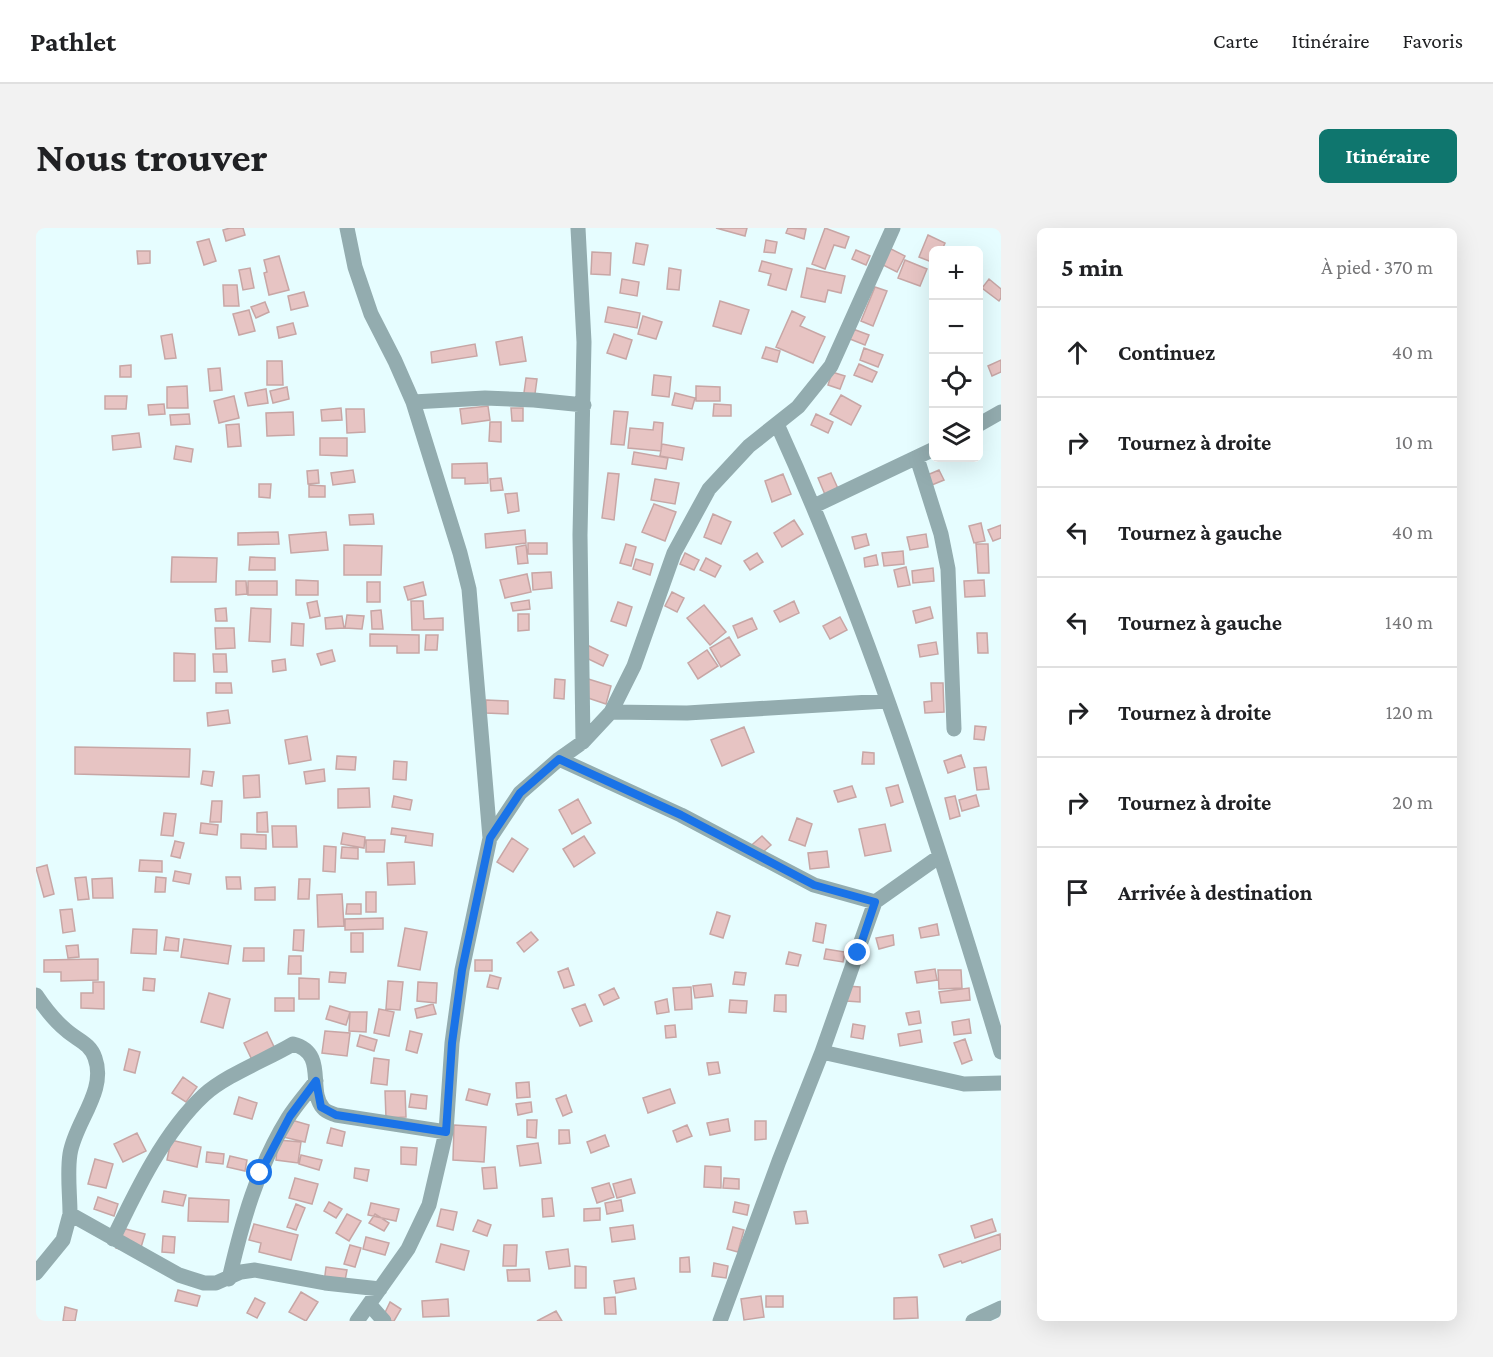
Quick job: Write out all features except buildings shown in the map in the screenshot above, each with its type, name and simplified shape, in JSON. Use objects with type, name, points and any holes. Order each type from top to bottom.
[{"type":"street","points":[[347,228],[355,267],[371,314],[413,402],[469,589],[490,838],[462,970],[452,1043],[446,1132],[429,1205],[408,1249],[357,1321]]},
{"type":"street","points":[[578,228],[584,342],[580,535],[583,742]]},
{"type":"street","points":[[490,838],[520,793],[559,759],[583,742],[611,712],[634,666],[674,553],[709,489],[749,446],[798,407],[831,366],[893,228]]},
{"type":"street","points":[[413,402],[484,398],[584,405]]},
{"type":"street","points":[[983,422],[1001,412]]},
{"type":"street","points":[[777,424],[814,506],[887,701],[940,856],[1001,1052]]},
{"type":"street","points":[[814,506],[929,451]]},
{"type":"street","points":[[917,458],[941,534],[948,569],[954,729]]},
{"type":"street","points":[[611,712],[687,713],[887,701]]},
{"type":"street","points":[[559,759],[681,815],[814,885],[875,902]]},
{"type":"street","points":[[720,1321],[822,1052],[875,902],[940,856]]},
{"type":"street","points":[[36,995],[66,1031],[85,1043],[95,1057],[98,1075],[94,1093],[81,1120],[70,1153],[70,1214],[63,1240],[36,1273]]},
{"type":"street","points":[[113,1239],[130,1204],[171,1134],[205,1094],[293,1044],[301,1046],[309,1053],[314,1065],[321,1107],[336,1115],[446,1132]]},
{"type":"street","points":[[822,1052],[964,1084],[1001,1083]]},
{"type":"street","points":[[229,1279],[243,1218],[260,1173],[290,1116],[316,1081]]},
{"type":"street","points":[[70,1214],[88,1222],[113,1239],[179,1275],[204,1283],[216,1283],[241,1272],[255,1270],[325,1283],[380,1289]]},
{"type":"street","points":[[369,1304],[384,1321]]},
{"type":"street","points":[[973,1321],[1001,1308]]},
{"type":"route","points":[[260,1173],[290,1116],[316,1081],[321,1107],[336,1115],[446,1132],[452,1043],[462,970],[490,838],[520,793],[559,759],[681,815],[814,885],[875,902],[858,953]]}]
